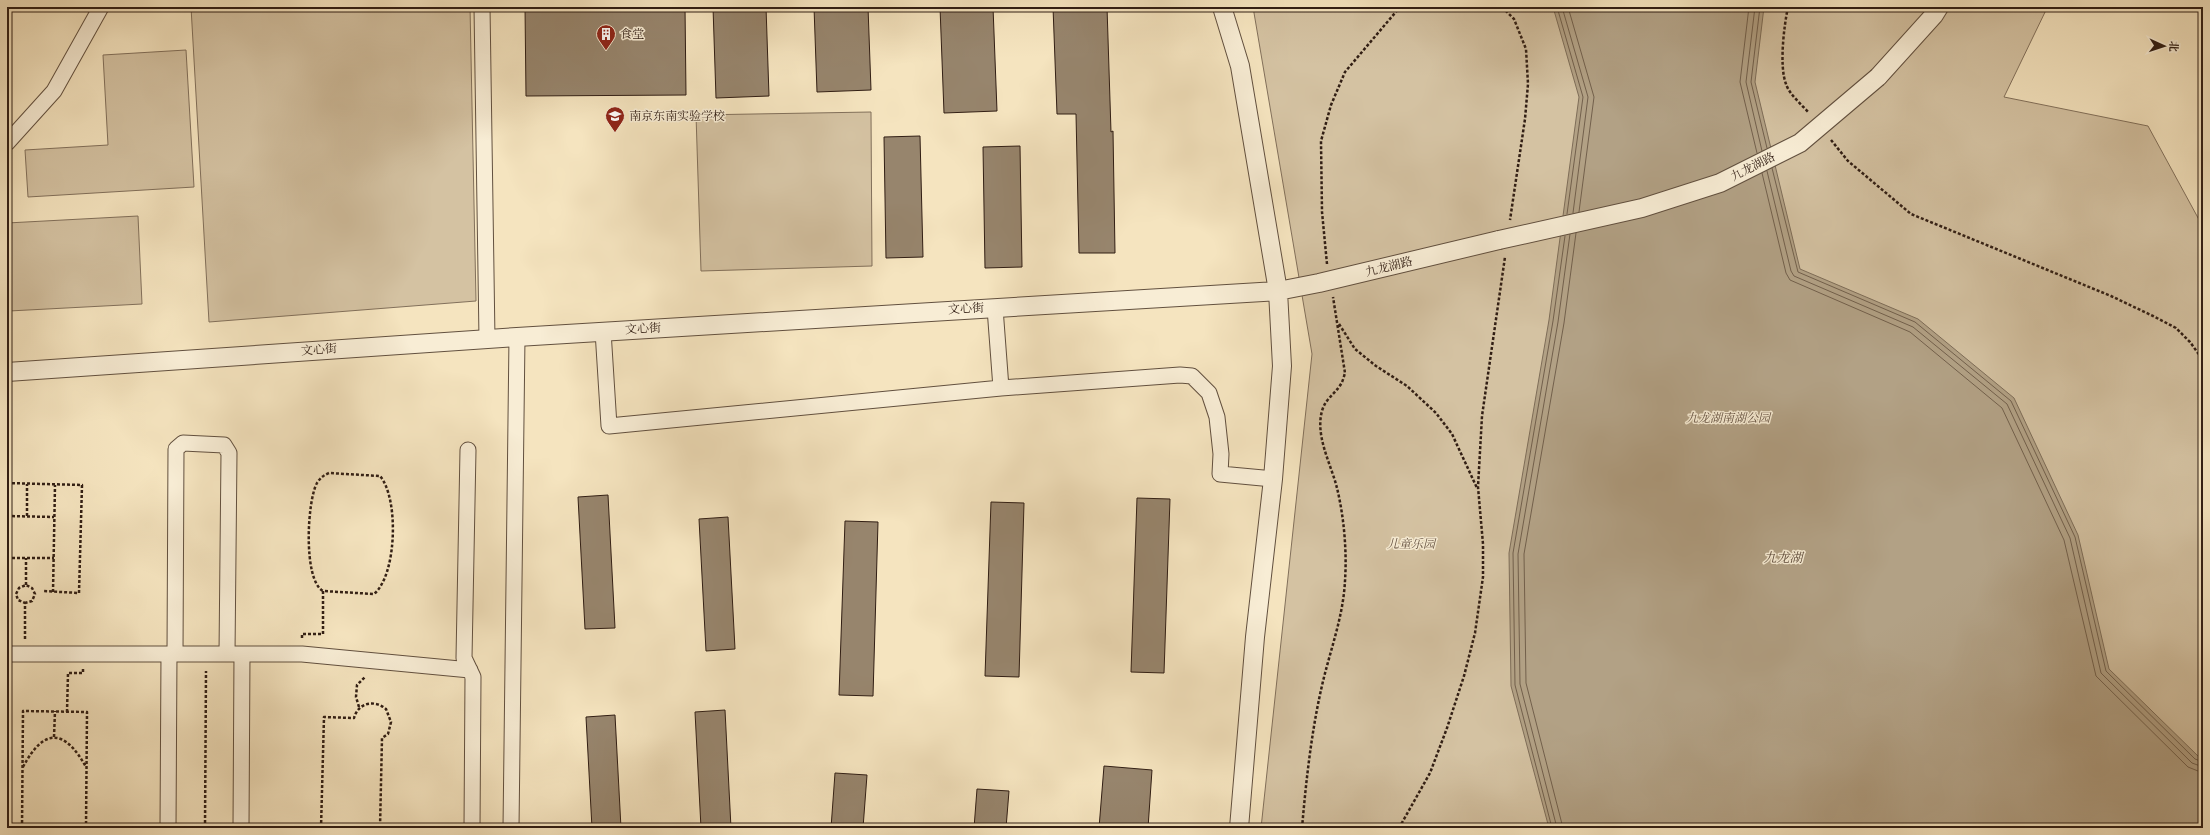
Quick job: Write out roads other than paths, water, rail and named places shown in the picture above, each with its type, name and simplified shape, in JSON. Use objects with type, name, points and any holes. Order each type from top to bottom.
[{"type":"street","points":[[7,143],[54,91],[101,7]]},
{"type":"street","points":[[482,7],[487,339]]},
{"type":"street","points":[[1222,7],[1240,66],[1278,290],[1282,366],[1273,479],[1255,637],[1238,828]]},
{"type":"street","name":"九龙湖路","points":[[1278,290],[1319,283],[1642,208],[1720,184],[1800,144],[1878,77],[1934,15],[1939,7]]},
{"type":"street","name":"文心街","points":[[7,372],[603,331],[1278,290]]},
{"type":"street","points":[[995,308],[1001,388]]},
{"type":"street","points":[[603,331],[609,426],[1001,388],[1180,375],[1192,376],[1209,393],[1217,416],[1221,454],[1220,474],[1273,479]]},
{"type":"street","points":[[512,828],[517,337]]},
{"type":"street","points":[[168,828],[176,449],[183,443],[224,445],[229,454],[226,654]]},
{"type":"street","points":[[468,450],[464,658],[473,677],[472,828]]},
{"type":"street","points":[[7,654],[302,654],[470,670]]},
{"type":"street","points":[[241,828],[242,654]]},
{"type":"water","name":"九龙湖","points":[[1553,7],[1764,7],[1755,82],[1800,269],[1918,319],[2014,398],[2078,535],[2109,669],[2198,756],[2203,759],[2203,828],[1549,828],[1511,686],[1509,553],[1549,320],[1579,97]]},
{"type":"place","name":"食堂","points":[[606,51]]},
{"type":"place","name":"南京东南实验学校","points":[[615,133]]},
{"type":"park label","name":"九龙湖南湖公园","points":[[1728,418]]},
{"type":"park label","name":"儿童乐园","points":[[1411,544]]}]
